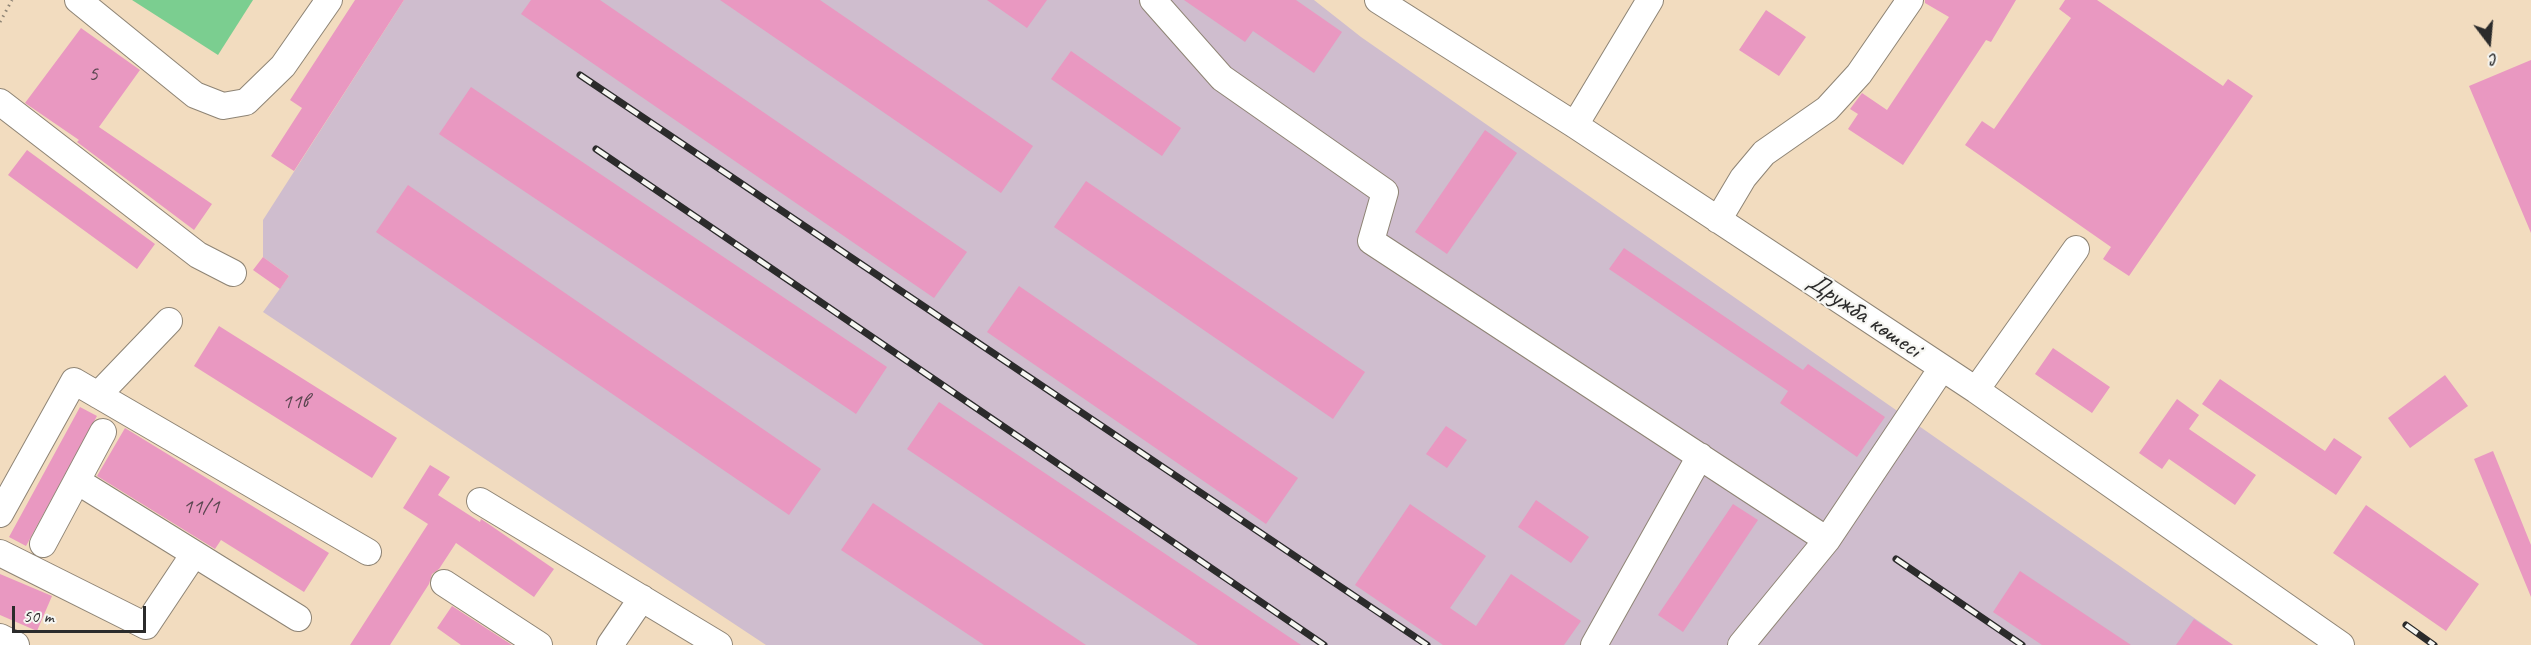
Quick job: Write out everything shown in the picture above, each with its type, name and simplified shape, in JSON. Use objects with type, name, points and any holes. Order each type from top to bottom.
[{"type":"street","points":[[78,0],[195,94],[223,106],[246,102],[283,66],[329,0]]},
{"type":"street","points":[[1153,0],[1222,78],[1385,192],[1371,241],[1827,540]]},
{"type":"street","name":"Дружба көшесі","points":[[1378,0],[1575,125],[1976,390],[2341,645]]},
{"type":"street","points":[[1575,125],[1650,0]]},
{"type":"street","points":[[1719,220],[1743,178],[1764,153],[1785,136],[1827,109],[1859,74],[1910,0]]},
{"type":"street","points":[[0,102],[198,255],[233,273]]},
{"type":"street","points":[[1976,390],[2076,249]]},
{"type":"street","points":[[98,395],[169,321]]},
{"type":"street","points":[[1741,645],[1827,540],[1942,368]]},
{"type":"street","points":[[0,514],[74,381],[368,552]]},
{"type":"street","points":[[43,543],[103,432]]},
{"type":"street","points":[[1594,645],[1700,456]]},
{"type":"street","points":[[77,481],[298,618]]},
{"type":"street","points":[[480,501],[719,645]]},
{"type":"street","points":[[0,553],[146,626],[194,554]]},
{"type":"street","points":[[444,583],[539,645]]},
{"type":"street","points":[[610,645],[642,598]]},
{"type":"street","points":[[0,637],[16,645]]},
{"type":"path","points":[[0,22],[12,0]]},
{"type":"shaded area","points":[[404,0],[1314,0],[1361,37],[2233,645],[766,645],[263,312],[289,276],[263,257],[263,220]]},
{"type":"green space","points":[[132,0],[253,0],[218,55]]},
{"type":"building","points":[[355,0],[404,0],[294,171],[271,156],[302,108],[290,100]]},
{"type":"building","points":[[531,0],[600,0],[967,252],[934,298],[521,14]]},
{"type":"building","points":[[720,0],[820,0],[1033,146],[1001,193]]},
{"type":"building","points":[[987,0],[1047,0],[1027,28]]},
{"type":"building","points":[[1184,0],[1296,0],[1342,32],[1314,73],[1253,31],[1245,42]]},
{"type":"building","points":[[1925,0],[2016,0],[1991,42],[1986,40],[1903,165],[1848,129],[1858,114],[1850,109],[1862,93],[1887,110],[1949,17],[1925,3]]},
{"type":"building","points":[[2065,0],[2097,0],[2223,86],[2228,79],[2253,96],[2129,276],[2103,259],[2111,247],[1965,145],[1982,121],[1994,129],[2071,18],[2059,9]]},
{"type":"building","points":[[1766,10],[1806,37],[1779,76],[1739,50]]},
{"type":"building","points":[[81,28],[140,70],[99,127],[212,204],[194,230],[77,142],[79,140],[25,103]]},
{"type":"building","points":[[1071,51],[1181,128],[1162,156],[1051,79]]},
{"type":"building","points":[[2531,60],[2531,233],[2469,86]]},
{"type":"building","points":[[471,87],[887,367],[856,414],[439,134]]},
{"type":"building","points":[[1485,130],[1517,153],[1447,254],[1415,232]]},
{"type":"building","points":[[27,150],[155,244],[137,269],[8,175]]},
{"type":"building","points":[[1086,181],[1365,372],[1333,419],[1054,227]]},
{"type":"building","points":[[408,185],[821,469],[789,515],[376,232]]},
{"type":"building","points":[[1624,248],[1803,370],[1808,364],[1885,417],[1857,457],[1780,403],[1788,391],[1609,269]]},
{"type":"building","points":[[263,257],[289,276],[280,289],[253,270]]},
{"type":"building","points":[[1019,286],[1298,478],[1266,524],[987,332]]},
{"type":"building","points":[[219,326],[397,438],[372,478],[194,366]]},
{"type":"building","points":[[2053,348],[2110,387],[2092,413],[2035,374]]},
{"type":"building","points":[[2445,375],[2468,406],[2410,448],[2388,418]]},
{"type":"building","points":[[2220,379],[2325,451],[2334,438],[2362,457],[2336,495],[2202,404]]},
{"type":"building","points":[[2177,399],[2199,415],[2189,429],[2256,475],[2235,505],[2169,459],[2162,469],[2139,453]]},
{"type":"building","points":[[939,402],[1301,645],[1198,645],[907,449]]},
{"type":"building","points":[[80,407],[97,416],[26,546],[9,537]]},
{"type":"building","points":[[1446,426],[1467,440],[1447,468],[1426,454]]},
{"type":"building","points":[[125,428],[329,553],[304,592],[221,540],[215,549],[97,476]]},
{"type":"building","points":[[2493,451],[2531,545],[2531,597],[2474,459]]},
{"type":"building","points":[[430,465],[450,477],[438,495],[480,522],[481,519],[554,569],[534,597],[456,543],[439,569],[432,574],[429,584],[390,645],[350,645],[428,524],[403,508]]},
{"type":"building","points":[[1536,500],[1589,537],[1571,563],[1518,527]]},
{"type":"building","points":[[873,503],[1086,645],[984,645],[841,550]]},
{"type":"building","points":[[1410,504],[1486,556],[1450,608],[1476,626],[1511,574],[1581,621],[1564,645],[1443,645],[1355,585]]},
{"type":"building","points":[[1733,504],[1758,520],[1683,632],[1658,615]]},
{"type":"building","points":[[2366,505],[2479,584],[2446,631],[2333,553]]},
{"type":"building","points":[[2020,571],[2131,645],[2042,645],[1993,612]]},
{"type":"building","points":[[0,574],[52,596],[37,631],[0,615]]},
{"type":"building","points":[[452,606],[512,645],[461,645],[437,628]]},
{"type":"building","points":[[2194,619],[2233,645],[2176,645]]},
{"type":"railway","points":[[580,75],[1427,645]]},
{"type":"railway","points":[[596,149],[1324,645]]},
{"type":"railway","points":[[1896,559],[2022,645]]},
{"type":"railway","points":[[2406,625],[2434,645]]}]
